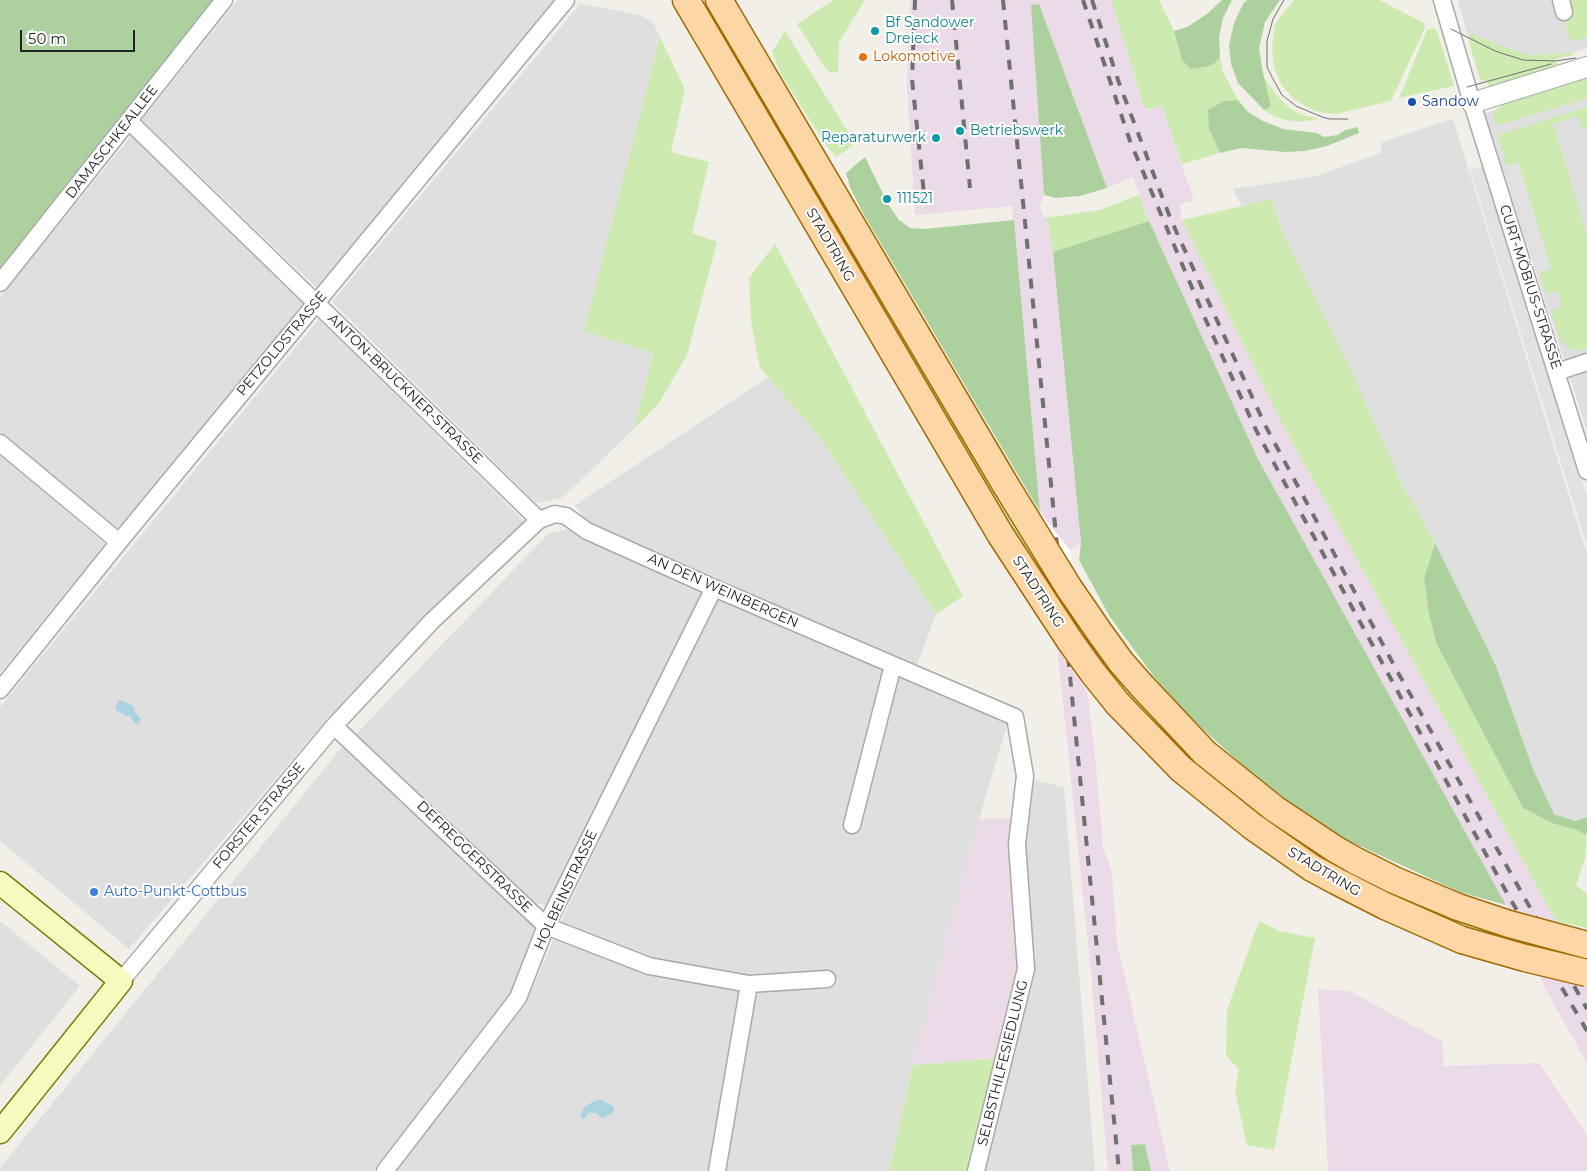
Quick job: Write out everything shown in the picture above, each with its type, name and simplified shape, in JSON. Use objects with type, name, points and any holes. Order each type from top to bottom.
[{"type":"main road","name":"STADTRING","points":[[686,0],[1000,534],[1092,673],[1118,704],[1181,769],[1252,826],[1312,868],[1336,882],[1462,940],[1587,973]]},
{"type":"main road","name":"STADTRING","points":[[719,0],[1005,484],[1090,618],[1121,662],[1142,686],[1205,753],[1275,809],[1328,845],[1394,880],[1458,906],[1509,924],[1587,945]]},
{"type":"main road","points":[[0,883],[121,981]]},
{"type":"main road","name":"FORSTER STRASSE","points":[[0,1132],[121,981]]},
{"type":"street","name":"DAMASCHKEALLEE","points":[[0,284],[224,0]]},
{"type":"street","name":"PETZOLDSTRASSE","points":[[0,690],[119,542],[566,0]]},
{"type":"street","name":"CURT-MÖBIUS-STRASSE","points":[[1442,0],[1472,103],[1587,470]]},
{"type":"street","points":[[1472,103],[1587,67]]},
{"type":"street","name":"ANTON-BRUCKNER-STRASSE","points":[[129,121],[539,520]]},
{"type":"street","points":[[1557,372],[1587,362]]},
{"type":"street","points":[[0,443],[119,542]]},
{"type":"street","name":"AN DEN WEINBERGEN","points":[[539,520],[555,514],[566,516],[587,531],[714,588],[1015,717]]},
{"type":"street","name":"FORSTER STRASSE","points":[[121,981],[334,726],[432,621],[539,520]]},
{"type":"street","name":"HOLBEINSTRASSE","points":[[385,1171],[518,998],[546,926],[714,588]]},
{"type":"street","points":[[852,825],[893,665]]},
{"type":"street","name":"SELBSTHILFESIEDLUNG","points":[[976,1171],[1026,969],[1017,844],[1025,776],[1015,717]]},
{"type":"street","name":"DEFREGGERSTRASSE","points":[[334,726],[546,926],[649,966],[749,984],[827,979]]},
{"type":"street","points":[[717,1171],[749,984]]},
{"type":"shaded area","points":[[238,0],[556,0],[320,291],[142,120]]},
{"type":"shaded area","points":[[910,0],[1111,0],[1145,110],[1162,106],[1194,201],[1180,204],[1182,220],[1279,418],[1556,921],[1587,988],[1587,1063],[1547,992],[1506,905],[1258,459],[1149,221],[1133,177],[1107,188],[1039,4],[1032,5],[1044,195],[1040,206],[1044,218],[1048,222],[1053,252],[1081,543],[1070,550],[1095,755],[1103,847],[1112,873],[1117,944],[1170,1171],[1151,1171],[1145,1144],[1131,1145],[1133,1171],[1108,1171],[1091,973],[1060,673],[1040,512],[1012,206],[915,215],[907,86]]},
{"type":"shaded area","points":[[1458,0],[1587,0],[1587,48],[1480,80]]},
{"type":"shaded area","points":[[580,4],[640,15],[653,22],[660,37],[585,331],[653,353],[634,429],[562,498],[536,503],[332,302]]},
{"type":"shaded area","points":[[1587,83],[1587,431],[1485,113]]},
{"type":"shaded area","points":[[1453,119],[1587,555],[1587,817],[1575,821],[1554,814],[1533,769],[1496,666],[1435,543],[1401,482],[1284,236],[1273,200],[1242,206],[1233,189],[1316,176],[1381,153],[1382,142]]},
{"type":"shaded area","points":[[132,135],[307,304],[116,530],[0,432],[0,297]]},
{"type":"shaded area","points":[[1518,162],[1551,268],[1539,272],[1506,166]]},
{"type":"shaded area","points":[[1485,165],[1587,497],[1587,546],[1470,170]]},
{"type":"shaded area","points":[[319,319],[524,521],[427,613],[328,718],[129,949],[0,841],[0,707]]},
{"type":"shaded area","points":[[768,377],[818,435],[936,614],[917,665],[591,527],[575,505]]},
{"type":"shaded area","points":[[0,454],[105,544],[0,673]]},
{"type":"shaded area","points":[[570,529],[705,589],[552,906],[535,903],[356,734],[549,533]]},
{"type":"shaded area","points":[[717,596],[1008,722],[979,819],[913,1065],[889,1171],[395,1171],[526,1004],[563,917]]},
{"type":"shaded area","points":[[342,747],[538,930],[512,995],[374,1171],[0,1171],[0,1168]]},
{"type":"shaded area","points":[[1034,780],[1064,787],[1095,1171],[982,1171],[1023,842]]},
{"type":"shaded area","points":[[1013,818],[1022,971],[1000,1058],[913,1065],[979,819]]},
{"type":"shaded area","points":[[0,921],[80,986],[0,1086]]},
{"type":"shaded area","points":[[1318,989],[1349,991],[1442,1041],[1444,1066],[1539,1063],[1587,1135],[1587,1171],[1328,1171]]},
{"type":"green space","points":[[0,0],[215,0],[0,269]]},
{"type":"green space","points":[[833,0],[865,0],[839,42],[838,72],[832,73],[826,69],[797,24]]},
{"type":"green space","points":[[1111,0],[1159,0],[1174,31],[1182,60],[1215,63],[1220,57],[1223,72],[1238,100],[1224,101],[1209,129],[1220,153],[1182,164],[1162,106],[1145,110]]},
{"type":"green space","points":[[1222,0],[1232,0],[1223,18],[1219,37],[1220,57],[1215,63],[1191,69],[1182,60],[1174,31],[1187,27],[1207,14]]},
{"type":"green space","points":[[1247,0],[1280,0],[1265,22],[1259,48],[1271,107],[1264,110],[1238,83],[1231,64],[1229,46],[1234,23],[1243,4]]},
{"type":"green space","points":[[1294,0],[1379,0],[1424,23],[1425,28],[1391,101],[1336,114],[1310,109],[1294,99],[1282,86],[1274,68],[1272,48],[1275,24]]},
{"type":"green space","points":[[1566,0],[1587,0],[1587,37],[1571,42],[1563,16]]},
{"type":"green space","points":[[1039,4],[1107,188],[1080,196],[1056,198],[1044,195],[1031,5]]},
{"type":"green space","points":[[1434,28],[1437,31],[1454,86],[1399,98],[1427,30]]},
{"type":"green space","points":[[785,31],[852,138],[853,145],[837,157],[829,149],[813,125],[783,78],[775,60],[772,52]]},
{"type":"green space","points":[[1471,33],[1529,55],[1572,52],[1573,55],[1555,59],[1558,66],[1489,87],[1487,81],[1480,80],[1469,42]]},
{"type":"green space","points":[[660,37],[685,89],[671,152],[709,162],[692,233],[717,242],[687,355],[659,403],[634,429],[653,353],[584,331]]},
{"type":"green space","points":[[739,59],[862,266],[862,270],[859,271],[737,62]]},
{"type":"green space","points":[[1587,77],[1587,98],[1496,126],[1493,114],[1503,104]]},
{"type":"green space","points":[[1264,78],[1286,105],[1299,114],[1319,119],[1298,122],[1274,116],[1264,110],[1271,107]]},
{"type":"green space","points":[[1238,100],[1248,112],[1263,121],[1283,129],[1317,133],[1324,137],[1338,135],[1345,130],[1358,127],[1359,133],[1327,146],[1305,151],[1285,152],[1241,148],[1220,153],[1209,129],[1208,110],[1224,101]]},
{"type":"green space","points":[[1587,107],[1587,128],[1582,129],[1578,116],[1553,124],[1587,235],[1587,349],[1578,351],[1569,348],[1561,341],[1551,311],[1562,307],[1557,291],[1546,294],[1539,272],[1551,269],[1518,162],[1506,166],[1498,135]]},
{"type":"green space","points":[[865,157],[888,204],[899,220],[910,228],[924,229],[1014,220],[1040,512],[863,213],[850,187],[846,173]]},
{"type":"green space","points":[[1139,195],[1149,221],[1053,252],[1048,222],[1044,218],[1100,210]]},
{"type":"green space","points":[[1272,199],[1284,236],[1355,380],[1401,482],[1435,543],[1424,578],[1428,609],[1436,643],[1523,808],[1552,823],[1586,835],[1586,855],[1576,885],[1587,894],[1587,928],[1556,921],[1279,418],[1182,220]]},
{"type":"green space","points":[[1149,221],[1258,459],[1506,905],[1460,892],[1347,840],[1294,805],[1251,773],[1192,719],[1155,678],[1110,617],[1079,560],[1081,543],[1053,252]]},
{"type":"green space","points":[[775,244],[963,596],[936,614],[818,435],[760,368],[751,321],[749,278]]},
{"type":"green space","points":[[896,324],[1050,579],[1051,597],[891,326]]},
{"type":"green space","points":[[1435,543],[1496,666],[1533,769],[1554,814],[1575,821],[1587,817],[1586,835],[1552,823],[1523,808],[1436,643],[1428,609],[1424,578]]},
{"type":"green space","points":[[1087,634],[1134,697],[1197,759],[1522,939],[1527,949],[1447,922],[1344,874],[1260,820],[1191,763],[1138,710],[1087,647]]},
{"type":"green space","points":[[1259,921],[1279,931],[1315,938],[1274,1150],[1247,1145],[1235,1092],[1239,1070],[1226,1055],[1227,1010]]},
{"type":"green space","points":[[1000,1058],[974,1171],[889,1171],[913,1065]]},
{"type":"green space","points":[[1145,1144],[1151,1171],[1133,1171],[1131,1145]]},
{"type":"water","points":[[120,700],[135,708],[134,711],[141,719],[138,724],[130,716],[126,716],[116,710],[116,705]]},
{"type":"water","points":[[597,1100],[602,1100],[614,1107],[613,1113],[603,1118],[596,1113],[589,1113],[584,1119],[581,1118],[580,1116],[585,1106]]},
{"type":"pier","points":[[1040,512],[1070,550],[1087,691],[1058,650]]},
{"type":"tram line","points":[[1284,0],[1273,19],[1267,41],[1267,67],[1273,79],[1282,95],[1296,106],[1322,117],[1348,119]]},
{"type":"tram line","points":[[1451,29],[1495,51],[1523,60],[1555,61],[1576,58]]},
{"type":"tram line","points":[[1467,87],[1551,64]]},
{"type":"railway","points":[[915,0],[912,79],[924,194]]},
{"type":"railway","points":[[952,0],[970,188]]},
{"type":"railway","points":[[1003,0],[1119,1171]]},
{"type":"railway","points":[[1083,0],[1130,141],[1204,316],[1256,430],[1508,895],[1587,1031]]},
{"type":"railway","points":[[1092,0],[1119,83],[1171,220],[1265,425],[1396,669],[1587,1009]]},
{"type":"place","name":"Bf Sandower Dreieck","points":[[875,31]]},
{"type":"place","name":"Lokomotive","points":[[863,57]]},
{"type":"place","name":"Sandow","points":[[1412,102]]},
{"type":"place","name":"Betriebswerk","points":[[960,131]]},
{"type":"place","name":"Reparaturwerk","points":[[936,138]]},
{"type":"place","name":"111521","points":[[887,199]]},
{"type":"place","name":"Auto-Punkt-Cottbus","points":[[94,892]]}]
